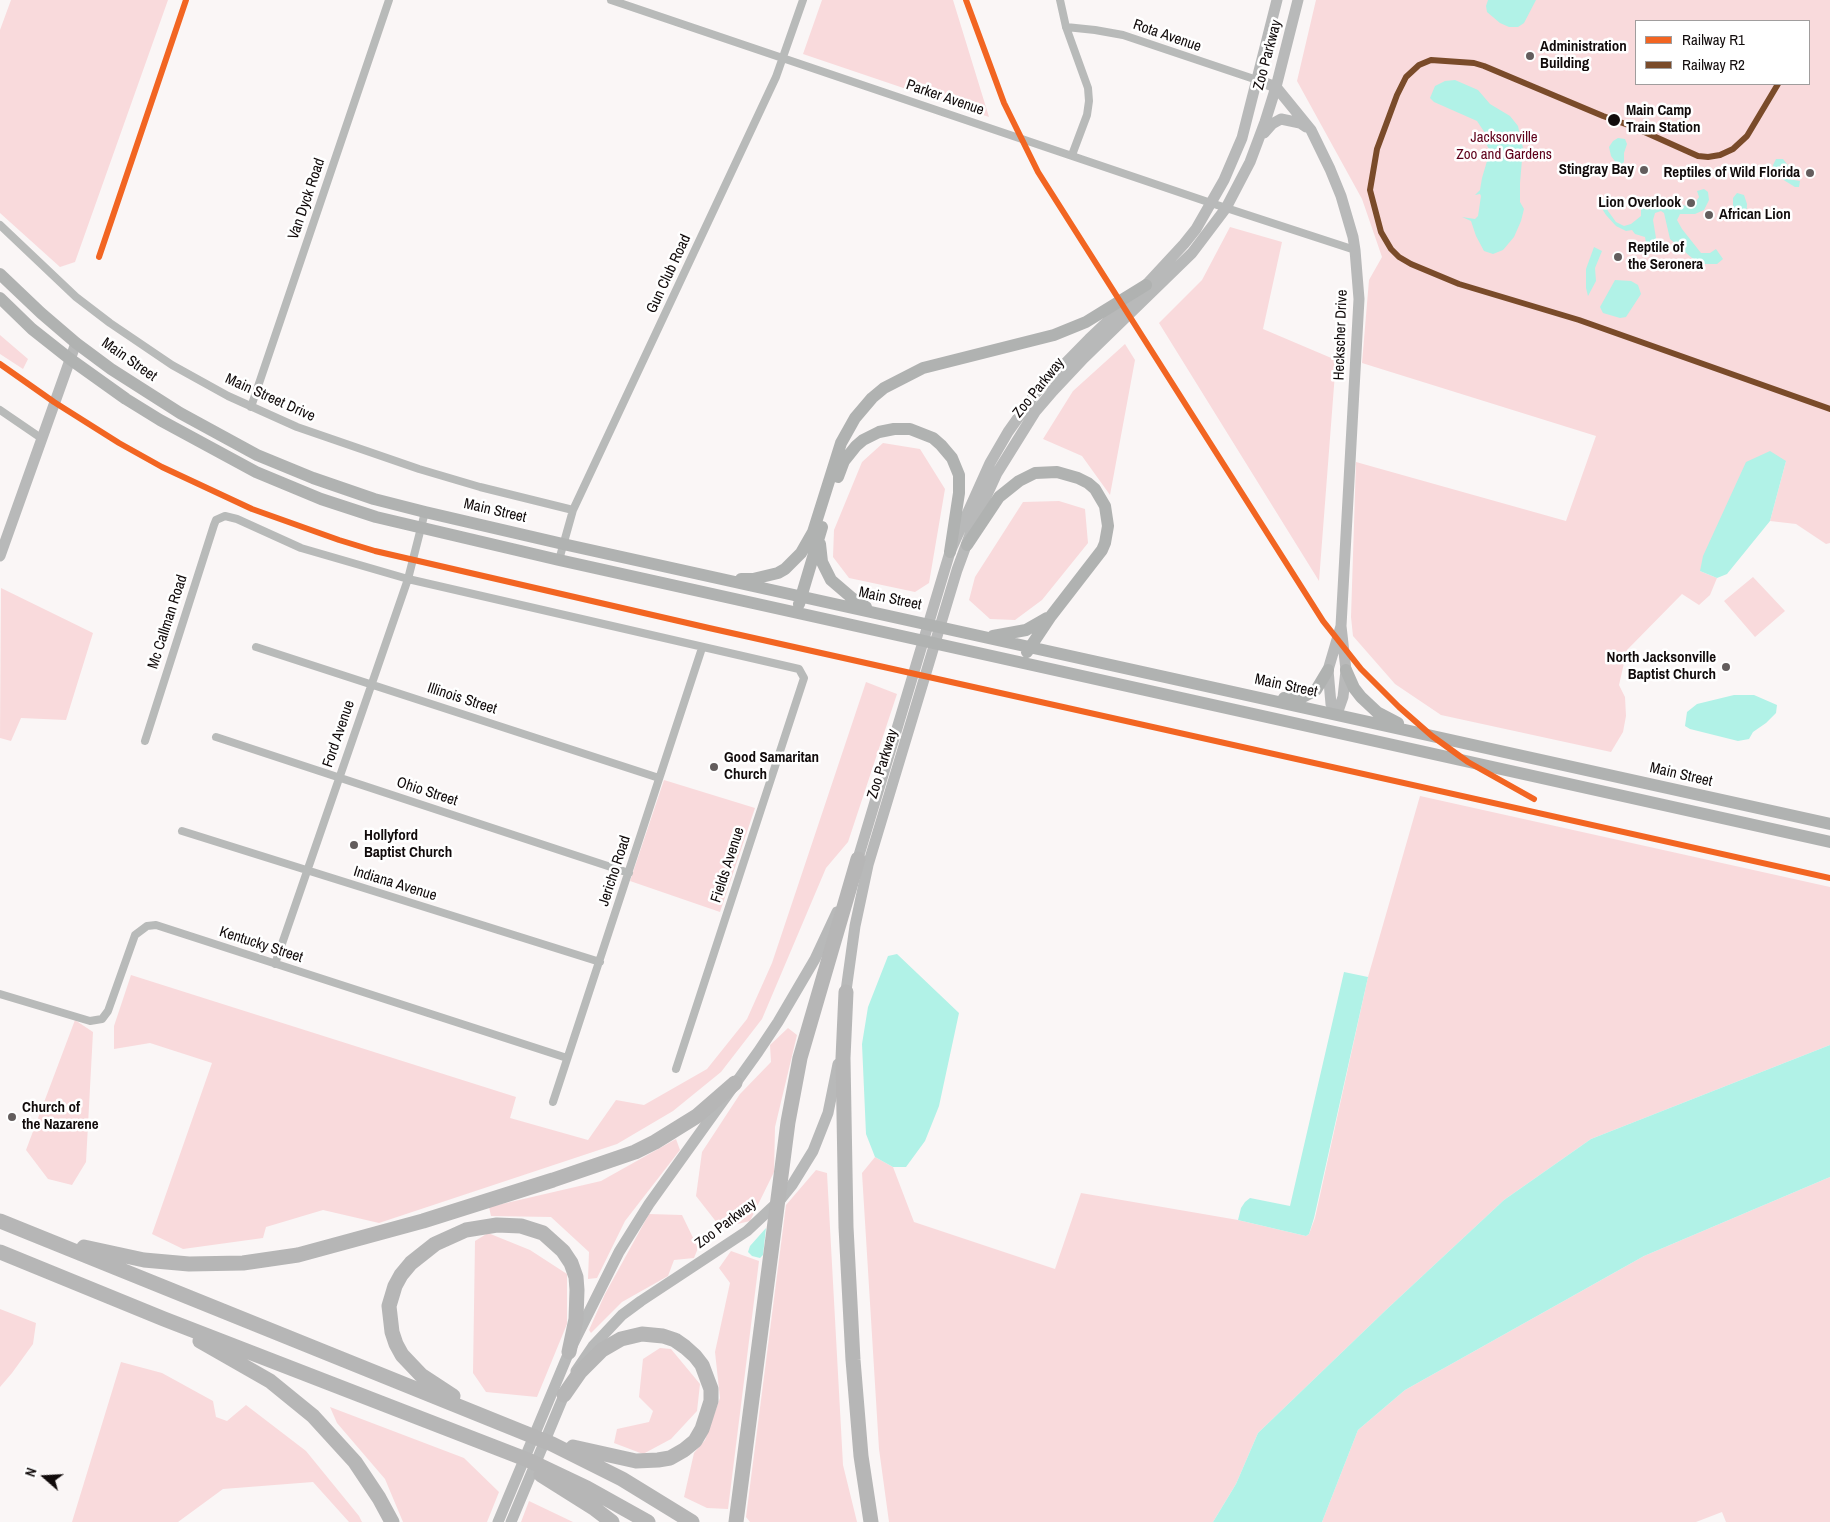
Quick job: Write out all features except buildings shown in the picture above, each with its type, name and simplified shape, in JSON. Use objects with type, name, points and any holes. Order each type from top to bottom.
[{"type":"highway","points":[[737,1520],[782,1162],[800,1058],[858,859]]},
{"type":"highway","points":[[846,992],[843,1058],[847,1246],[860,1447],[871,1522]]},
{"type":"highway","points":[[35,1235],[144,1260],[189,1264],[243,1264],[298,1254],[422,1221],[554,1180],[635,1152],[697,1116],[735,1083]]},
{"type":"highway","points":[[0,1221],[532,1436],[622,1479],[692,1522]]},
{"type":"highway","points":[[493,1420],[421,1375],[409,1364],[396,1344],[389,1319],[391,1297],[401,1275],[422,1253],[450,1237],[466,1230],[480,1227],[497,1225],[521,1226],[543,1234],[563,1251],[576,1277],[578,1304],[569,1352]]},
{"type":"highway","points":[[0,1252],[164,1319],[500,1449],[572,1481],[648,1522]]},
{"type":"highway","points":[[164,1319],[270,1381],[314,1416],[355,1462],[379,1498],[392,1522]]},
{"type":"highway","points":[[532,1436],[625,1460],[640,1462],[670,1458],[695,1441],[705,1422],[711,1401],[711,1389],[708,1377],[695,1356],[675,1340],[650,1334],[625,1337],[606,1347],[584,1367],[564,1395]]},
{"type":"highway","points":[[500,1449],[595,1509],[612,1522]]},
{"type":"main road","name":"Zoo Parkway","points":[[942,602],[950,552],[990,463],[1008,432],[1035,394],[1088,339],[1146,285],[1184,244],[1224,180],[1242,138],[1277,0]]},
{"type":"main road","name":"Zoo Parkway","points":[[552,1410],[564,1395],[585,1355],[616,1321],[641,1301],[752,1227],[792,1185],[813,1151],[830,1104],[837,1074],[855,926],[868,865],[912,701],[942,602],[967,545],[975,521],[997,473],[1035,412],[1052,391],[1084,358],[1192,253],[1226,208],[1241,181],[1259,138],[1276,87],[1298,0]]},
{"type":"main road","points":[[1257,80],[1276,87]]},
{"type":"main road","name":"Heckscher Drive","points":[[1276,87],[1311,130],[1330,169],[1341,196],[1355,250],[1359,299],[1341,626],[1346,670],[1343,697],[1337,714]]},
{"type":"main road","points":[[1259,138],[1272,124],[1281,119],[1300,123],[1311,130]]},
{"type":"main road","name":"Main Street","points":[[0,274],[76,343],[111,369],[180,413],[257,455],[343,489],[425,512],[563,544],[1830,824]]},
{"type":"main road","points":[[792,612],[841,443],[855,418],[872,398],[884,388],[923,368],[1054,335],[1086,322],[1146,285]]},
{"type":"main road","points":[[0,298],[32,329],[70,359],[118,394],[160,420],[256,472],[321,499],[376,517],[559,560],[1830,842]]},
{"type":"main road","points":[[0,556],[76,343]]},
{"type":"main road","points":[[725,579],[753,579],[784,570],[816,534],[839,472],[856,446],[879,432],[894,429],[910,429],[926,435],[941,445],[952,458],[959,475],[959,493],[950,552]]},
{"type":"main road","points":[[967,545],[999,496],[1026,476],[1049,471],[1069,474],[1088,482],[1106,506],[1108,526],[1105,543],[1097,557],[1030,646],[1022,662]]},
{"type":"main road","points":[[816,534],[822,562],[831,580],[852,598],[876,613]]},
{"type":"main road","points":[[986,637],[1026,630],[1051,616]]},
{"type":"main road","name":"Heckscher Drive","points":[[1337,714],[1331,704],[1328,670],[1341,626]]},
{"type":"main road","points":[[1264,698],[1299,699],[1316,690],[1328,670]]},
{"type":"main road","points":[[1346,670],[1354,688],[1377,712],[1420,733]]},
{"type":"main road","name":"Zoo Parkway","points":[[511,1522],[518,1491],[552,1410],[569,1352],[619,1252],[649,1204],[758,1052],[799,988],[830,926],[858,859],[912,701]]},
{"type":"main road","points":[[1311,726],[1337,714],[1348,728],[1360,738]]},
{"type":"main road","points":[[1618,795],[1622,778]]},
{"type":"main road","name":"Zoo Parkway","points":[[498,1522],[518,1491]]},
{"type":"street","name":"Van Dyck Road","points":[[251,407],[389,0]]},
{"type":"street","name":"Parker Avenue","points":[[612,0],[1355,250]]},
{"type":"street","name":"Gun Club Road","points":[[559,560],[573,510],[768,95],[784,57],[803,0]]},
{"type":"street","points":[[1060,0],[1066,27],[1088,88],[1089,101],[1086,115],[1072,156]]},
{"type":"street","name":"Rota Avenue","points":[[1066,27],[1123,35],[1257,80]]},
{"type":"street","name":"Main Street Drive","points":[[0,225],[69,291],[110,323],[172,365],[228,396],[297,427],[419,469],[480,487],[573,510]]},
{"type":"street","points":[[0,410],[41,438]]},
{"type":"street","name":"Ford Avenue","points":[[275,964],[408,579],[425,512]]},
{"type":"street","name":"Mc Callman Road","points":[[145,741],[216,520],[224,516],[237,519],[301,548],[408,579]]},
{"type":"street","points":[[408,579],[702,648]]},
{"type":"street","name":"Illinois Street","points":[[256,646],[660,778]]},
{"type":"street","name":"Fields Avenue","points":[[676,1069],[804,678],[799,669],[702,648]]},
{"type":"street","name":"Jericho Road","points":[[552,1102],[600,962],[702,648]]},
{"type":"street","name":"Ohio Street","points":[[216,737],[629,874]]},
{"type":"street","name":"Indiana Avenue","points":[[182,832],[600,962]]},
{"type":"street","name":"Kentucky Street","points":[[0,994],[90,1021],[102,1019],[108,1011],[135,935],[147,926],[156,925],[568,1058]]},
{"type":"green space","points":[[11,0],[168,0],[75,262],[60,267],[0,213],[0,30]]},
{"type":"green space","points":[[822,0],[953,0],[989,117],[803,54]]},
{"type":"green space","name":"Jacksonville Zoo and Gardens","points":[[1316,0],[1830,0],[1830,543],[1826,544],[1796,524],[1770,521],[1786,461],[1700,571],[1717,578],[1710,595],[1699,605],[1682,594],[1627,650],[1619,685],[1625,697],[1626,716],[1623,732],[1611,752],[1441,715],[1395,684],[1353,636],[1351,617],[1356,462],[1566,521],[1596,436],[1362,363],[1369,280],[1382,257],[1362,199],[1297,81]]},
{"type":"green space","points":[[1230,227],[1282,242],[1263,329],[1336,360],[1319,581],[1159,323],[1202,280]]},
{"type":"green space","points":[[0,335],[28,359],[23,369],[0,354]]},
{"type":"green space","points":[[1125,344],[1135,360],[1110,495],[1082,456],[1043,439],[1073,391]]},
{"type":"green space","points":[[883,443],[920,449],[945,489],[929,583],[915,592],[849,578],[833,557],[834,530],[862,462]]},
{"type":"green space","points":[[1059,501],[1085,509],[1088,543],[1042,600],[1015,620],[990,619],[969,600],[975,577],[1023,502]]},
{"type":"green space","points":[[1753,577],[1785,611],[1755,637],[1724,601]]},
{"type":"green space","points":[[1,588],[93,633],[66,720],[21,718],[11,741],[0,738]]},
{"type":"green space","points":[[866,682],[897,694],[848,842],[826,868],[762,1019],[721,1072],[673,1111],[617,1144],[379,1223],[323,1210],[266,1227],[263,1238],[183,1249],[152,1234],[212,1063],[150,1043],[114,1049],[114,1026],[131,975],[516,1097],[510,1118],[588,1140],[616,1100],[644,1105],[707,1069],[747,1019],[772,963]]},
{"type":"green space","points":[[664,780],[755,808],[720,912],[630,881]]},
{"type":"green space","points":[[1420,796],[1830,887],[1830,1045],[1591,1139],[1504,1200],[1258,1433],[1236,1484],[1213,1522],[889,1522],[879,1449],[862,1173],[875,1157],[893,1167],[914,1222],[1055,1269],[1081,1193],[1238,1220],[1306,1236],[1309,1234],[1315,1218],[1368,977]]},
{"type":"green space","points":[[75,1020],[93,1032],[86,1162],[72,1185],[48,1179],[26,1150]]},
{"type":"green space","points":[[788,1028],[797,1035],[775,1127],[774,1172],[750,1221],[721,1228],[696,1196],[702,1152],[740,1094],[771,1062],[770,1045]]},
{"type":"green space","points":[[676,1139],[680,1150],[625,1221],[597,1278],[588,1279],[589,1252],[551,1217],[491,1216],[489,1207],[601,1181]]},
{"type":"green space","points":[[816,1170],[827,1173],[843,1465],[857,1522],[750,1522],[746,1517],[786,1205]]},
{"type":"green space","points":[[1830,1177],[1830,1522],[1726,1522],[1722,1512],[1696,1522],[1322,1522],[1358,1430],[1405,1390],[1644,1256]]},
{"type":"green space","points":[[649,1214],[682,1215],[698,1248],[694,1258],[674,1260],[668,1276],[622,1302],[591,1333],[589,1330],[605,1294]]},
{"type":"green space","points":[[488,1233],[530,1250],[567,1274],[567,1324],[537,1397],[486,1392],[473,1373],[475,1241]]},
{"type":"green space","points":[[731,1251],[759,1261],[728,1509],[707,1508],[684,1497],[694,1453],[705,1440],[720,1398],[715,1352],[730,1283],[719,1268]]},
{"type":"green space","points":[[0,1309],[36,1323],[33,1344],[0,1387]]},
{"type":"green space","points":[[660,1348],[671,1349],[700,1384],[697,1411],[671,1439],[643,1454],[614,1443],[617,1429],[649,1422],[653,1411],[639,1397],[643,1359]]},
{"type":"green space","points":[[121,1362],[162,1373],[213,1401],[216,1417],[227,1421],[246,1405],[306,1451],[362,1522],[349,1522],[313,1482],[223,1489],[178,1522],[72,1522]]},
{"type":"green space","points":[[330,1407],[464,1458],[499,1492],[487,1522],[403,1522],[385,1479],[337,1423]]},
{"type":"green space","points":[[529,1501],[573,1522],[521,1522]]},
{"type":"shaded area","points":[[1488,0],[1536,0],[1524,23],[1518,27],[1509,27],[1500,23],[1487,12]]},
{"type":"shaded area","points":[[1455,80],[1478,90],[1490,104],[1510,116],[1518,126],[1523,148],[1520,202],[1524,209],[1521,221],[1514,237],[1503,250],[1493,254],[1484,251],[1471,221],[1462,217],[1475,219],[1478,216],[1481,196],[1480,194],[1475,195],[1480,190],[1490,151],[1484,140],[1485,133],[1477,121],[1434,102],[1430,98],[1435,86],[1445,81]]},
{"type":"shaded area","points":[[1618,138],[1625,139],[1627,144],[1624,162],[1620,165],[1611,156],[1609,147]]},
{"type":"shaded area","points":[[1776,159],[1783,159],[1790,168],[1788,179],[1800,181],[1799,187],[1795,187],[1782,179],[1773,169]]},
{"type":"shaded area","points":[[1704,189],[1708,192],[1709,200],[1704,210],[1695,214],[1680,214],[1677,220],[1701,253],[1710,253],[1716,249],[1723,259],[1717,264],[1699,264],[1670,239],[1664,213],[1661,211],[1655,213],[1653,220],[1658,250],[1649,252],[1644,247],[1646,243],[1645,237],[1635,234],[1632,230],[1626,231],[1616,226],[1601,207],[1602,200],[1606,198],[1605,204],[1608,211],[1616,222],[1624,226],[1631,224],[1641,216],[1641,201],[1647,199],[1648,203],[1673,203],[1687,206],[1699,197],[1697,191]]},
{"type":"shaded area","points":[[1737,193],[1744,195],[1747,204],[1746,220],[1739,218],[1733,205],[1733,198]]},
{"type":"shaded area","points":[[1594,247],[1602,251],[1595,268],[1596,281],[1588,296],[1586,269]]},
{"type":"shaded area","points":[[1615,280],[1631,281],[1638,285],[1641,294],[1626,317],[1620,318],[1603,313],[1600,307]]},
{"type":"shaded area","points":[[1770,451],[1786,461],[1770,521],[1727,574],[1717,578],[1700,571],[1703,556],[1746,462]]},
{"type":"shaded area","points":[[1734,695],[1754,695],[1777,705],[1776,713],[1753,732],[1749,739],[1738,741],[1690,729],[1685,726],[1687,712],[1697,704]]},
{"type":"shaded area","points":[[897,954],[959,1013],[939,1106],[925,1141],[906,1167],[893,1167],[875,1157],[866,1134],[862,1044],[868,1007],[888,956]]},
{"type":"shaded area","points":[[1344,972],[1368,977],[1309,1234],[1306,1236],[1238,1220],[1241,1208],[1250,1198],[1290,1206]]},
{"type":"shaded area","points":[[1830,1045],[1830,1177],[1644,1256],[1405,1390],[1358,1430],[1322,1522],[1213,1522],[1236,1484],[1258,1433],[1504,1200],[1591,1139]]},
{"type":"shaded area","points":[[766,1228],[763,1255],[760,1258],[752,1256],[748,1252],[750,1246]]},
{"type":"rail line","name":"R1","points":[[99,257],[186,0]]},
{"type":"rail line","name":"R1","points":[[966,0],[1004,103],[1038,172],[1323,621],[1361,669],[1399,707],[1432,736],[1468,762],[1534,799]]},
{"type":"rail line","name":"R2","points":[[1777,85],[1747,136],[1733,149],[1720,155],[1708,157],[1698,156],[1631,126],[1484,66],[1474,63],[1431,60],[1419,65],[1406,77],[1397,95],[1377,149],[1370,190],[1381,232],[1391,249],[1399,257],[1411,264],[1459,284],[1579,320],[1830,409]]},
{"type":"rail line","name":"R1","points":[[0,364],[54,402],[119,443],[162,467],[252,509],[375,551],[709,628],[1830,878]]},
{"type":"place","name":"Administration Building","points":[[1530,56]]},
{"type":"place","name":"Main Camp Train Station","points":[[1614,120]]},
{"type":"place","name":"Stingray Bay","points":[[1644,170]]},
{"type":"place","name":"Reptiles of Wild Florida","points":[[1810,173]]},
{"type":"place","name":"Lion Overlook","points":[[1691,203]]},
{"type":"place","name":"African Lion","points":[[1709,215]]},
{"type":"place","name":"Reptile of the Seronera","points":[[1618,257]]},
{"type":"place","name":"North Jacksonville Baptist Church","points":[[1726,667]]},
{"type":"place","name":"Good Samaritan Church","points":[[714,767]]},
{"type":"place","name":"Hollyford Baptist Church","points":[[354,845]]},
{"type":"place","name":"Church of the Nazarene","points":[[12,1117]]}]
